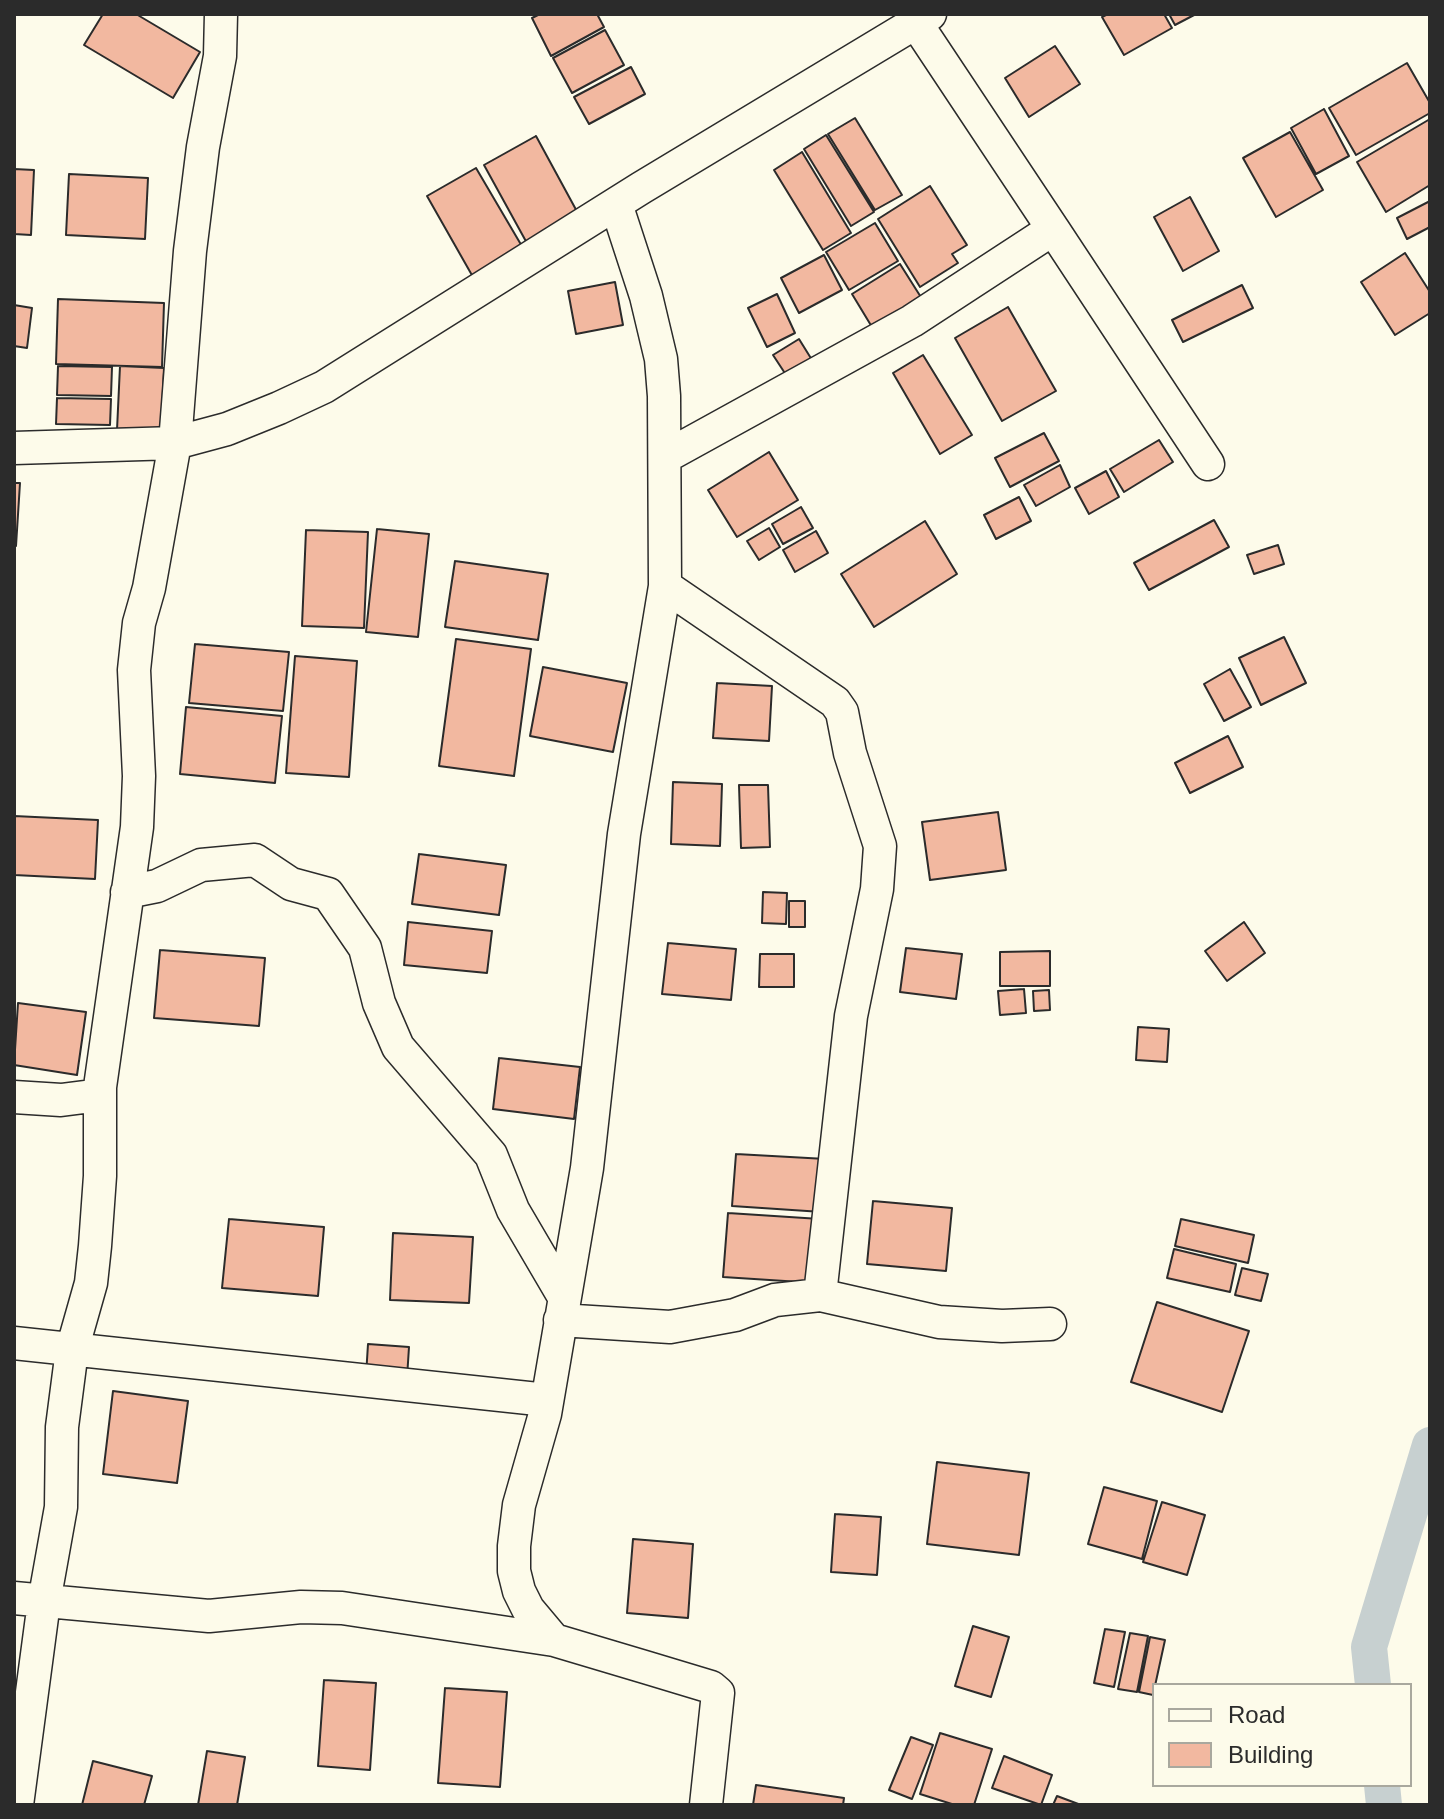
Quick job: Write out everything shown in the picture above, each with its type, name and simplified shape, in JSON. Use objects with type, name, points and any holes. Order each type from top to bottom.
[{"type":"street","points":[[17,1805],[29,1600],[61,1507],[62,1427],[72,1350],[91,1283],[100,1095],[138,802],[134,670],[139,623],[149,588],[175,443],[190,251],[203,147],[220,56],[221,14]]},
{"type":"street","points":[[14,448],[175,443],[227,429],[324,387],[616,204],[923,19],[1053,229],[1208,464]]},
{"type":"street","points":[[554,1640],[528,1609],[514,1571],[519,1505],[547,1400],[587,1168],[624,834],[665,586],[661,359],[646,296],[616,204]]},
{"type":"street","points":[[665,457],[912,321],[1053,229]]},
{"type":"street","points":[[665,586],[835,702],[842,712],[850,753],[880,846],[877,889],[851,1016],[820,1295]]},
{"type":"street","points":[[127,892],[157,886],[201,865],[255,860],[291,884],[328,894],[365,948],[379,1003],[398,1047],[491,1155],[513,1210],[562,1308]]},
{"type":"street","points":[[14,1097],[61,1100],[100,1095]]},
{"type":"street","points":[[562,1308],[670,1327],[735,1315],[775,1300],[820,1295],[939,1322],[1002,1326],[1050,1324]]},
{"type":"street","points":[[14,1343],[547,1400]]},
{"type":"street","points":[[29,1600],[209,1616],[301,1607],[342,1608],[554,1640],[682,1678],[718,1693],[706,1805]]},
{"type":"building","points":[[103,14],[136,14],[200,52],[173,98],[84,45]]},
{"type":"building","points":[[540,14],[597,14],[604,27],[551,56],[532,18]]},
{"type":"building","points":[[1108,14],[1164,14],[1172,28],[1124,55],[1102,17]]},
{"type":"building","points":[[1169,14],[1196,14],[1175,25]]},
{"type":"building","points":[[605,30],[624,65],[572,93],[553,58]]},
{"type":"building","points":[[1055,46],[1080,84],[1029,117],[1005,78]]},
{"type":"building","points":[[1407,63],[1430,103],[1430,113],[1356,155],[1329,108]]},
{"type":"building","points":[[631,67],[645,94],[589,124],[574,97]]},
{"type":"building","points":[[1324,109],[1349,156],[1316,174],[1291,128]]},
{"type":"building","points":[[855,118],[902,195],[875,210],[828,134]]},
{"type":"building","points":[[1430,119],[1430,185],[1386,212],[1357,162]]},
{"type":"building","points":[[1290,132],[1323,190],[1276,217],[1243,158]]},
{"type":"building","points":[[826,135],[874,212],[851,226],[804,149]]},
{"type":"building","points":[[536,136],[580,217],[528,245],[484,165]]},
{"type":"building","points":[[802,152],[851,233],[823,250],[774,170]]},
{"type":"building","points":[[476,168],[523,248],[473,277],[427,196]]},
{"type":"building","points":[[14,169],[34,170],[31,235],[14,234]]},
{"type":"building","points":[[69,174],[148,178],[145,239],[66,235]]},
{"type":"building","points":[[930,186],[967,245],[952,254],[958,263],[920,287],[878,219]]},
{"type":"building","points":[[1190,197],[1219,251],[1183,271],[1154,217]]},
{"type":"building","points":[[1430,201],[1430,227],[1407,239],[1397,218]]},
{"type":"building","points":[[875,223],[898,261],[849,290],[826,252]]},
{"type":"building","points":[[1405,253],[1430,292],[1430,313],[1395,335],[1361,282]]},
{"type":"building","points":[[824,255],[842,290],[799,313],[781,278]]},
{"type":"building","points":[[900,264],[924,302],[875,332],[852,294]]},
{"type":"building","points":[[615,282],[623,325],[576,334],[568,291]]},
{"type":"building","points":[[1242,285],[1253,308],[1183,342],[1172,320]]},
{"type":"building","points":[[777,294],[795,333],[767,347],[748,308]]},
{"type":"building","points":[[58,299],[164,303],[162,367],[56,364]]},
{"type":"building","points":[[14,305],[32,308],[27,348],[14,346]]},
{"type":"building","points":[[1008,307],[1056,391],[1002,421],[955,338]]},
{"type":"building","points":[[799,339],[817,368],[792,384],[773,355]]},
{"type":"building","points":[[923,355],[972,435],[940,454],[893,373]]},
{"type":"building","points":[[58,366],[112,367],[111,396],[57,395]]},
{"type":"building","points":[[120,366],[164,368],[161,431],[117,430]]},
{"type":"building","points":[[57,398],[111,399],[110,425],[56,424]]},
{"type":"building","points":[[1044,433],[1059,461],[1010,487],[995,458]]},
{"type":"building","points":[[1159,440],[1173,462],[1124,492],[1110,469]]},
{"type":"building","points":[[769,452],[798,500],[737,537],[708,490]]},
{"type":"building","points":[[1060,465],[1070,487],[1036,506],[1024,485]]},
{"type":"building","points":[[1106,471],[1119,497],[1089,514],[1075,488]]},
{"type":"building","points":[[14,483],[20,483],[16,546],[14,545]]},
{"type":"building","points":[[1019,497],[1031,521],[996,539],[984,515]]},
{"type":"building","points":[[801,507],[813,528],[783,544],[772,524]]},
{"type":"building","points":[[1214,520],[1229,547],[1149,590],[1134,563]]},
{"type":"building","points":[[925,521],[957,574],[874,627],[841,574]]},
{"type":"building","points":[[769,528],[780,547],[759,560],[747,541]]},
{"type":"building","points":[[377,529],[429,534],[418,637],[366,632]]},
{"type":"building","points":[[306,530],[368,532],[364,628],[302,626]]},
{"type":"building","points":[[816,531],[828,553],[795,572],[783,550]]},
{"type":"building","points":[[1278,545],[1284,564],[1254,574],[1247,555]]},
{"type":"building","points":[[455,561],[548,574],[538,640],[445,627]]},
{"type":"building","points":[[1284,637],[1306,683],[1261,705],[1239,658]]},
{"type":"building","points":[[456,639],[531,649],[514,776],[439,766]]},
{"type":"building","points":[[195,644],[289,652],[283,711],[189,703]]},
{"type":"building","points":[[295,656],[357,661],[349,777],[286,773]]},
{"type":"building","points":[[543,667],[627,683],[613,752],[530,736]]},
{"type":"building","points":[[1230,669],[1251,707],[1224,721],[1204,684]]},
{"type":"building","points":[[717,683],[772,686],[769,741],[713,738]]},
{"type":"building","points":[[186,707],[282,716],[275,783],[180,774]]},
{"type":"building","points":[[1228,736],[1243,767],[1190,793],[1175,763]]},
{"type":"building","points":[[673,782],[722,784],[720,846],[671,844]]},
{"type":"building","points":[[739,785],[768,785],[770,847],[741,848]]},
{"type":"building","points":[[998,812],[1006,870],[930,880],[922,822]]},
{"type":"building","points":[[14,816],[98,820],[95,879],[14,875]]},
{"type":"building","points":[[419,854],[506,865],[499,915],[412,904]]},
{"type":"building","points":[[763,892],[787,893],[786,924],[762,923]]},
{"type":"building","points":[[789,901],[805,901],[805,927],[789,927]]},
{"type":"building","points":[[408,922],[492,931],[487,973],[404,965]]},
{"type":"building","points":[[1244,922],[1265,953],[1227,981],[1205,951]]},
{"type":"building","points":[[668,943],[736,949],[731,1000],[662,994]]},
{"type":"building","points":[[906,948],[962,954],[956,999],[900,992]]},
{"type":"building","points":[[160,950],[265,958],[259,1026],[154,1018]]},
{"type":"building","points":[[1050,951],[1050,986],[1000,986],[1000,952]]},
{"type":"building","points":[[760,954],[794,954],[794,987],[759,987]]},
{"type":"building","points":[[1024,989],[1026,1013],[1000,1015],[998,991]]},
{"type":"building","points":[[1049,990],[1050,1010],[1034,1011],[1033,991]]},
{"type":"building","points":[[18,1003],[86,1012],[77,1075],[14,1065]]},
{"type":"building","points":[[1138,1027],[1169,1029],[1167,1062],[1136,1060]]},
{"type":"building","points":[[499,1058],[580,1067],[574,1119],[493,1109]]},
{"type":"building","points":[[736,1154],[826,1159],[822,1212],[732,1206]]},
{"type":"building","points":[[873,1201],[952,1208],[946,1271],[867,1264]]},
{"type":"building","points":[[728,1213],[820,1219],[816,1283],[723,1277]]},
{"type":"building","points":[[229,1219],[324,1227],[318,1296],[222,1288]]},
{"type":"building","points":[[1181,1219],[1254,1235],[1248,1263],[1175,1246]]},
{"type":"building","points":[[393,1233],[473,1237],[469,1303],[390,1300]]},
{"type":"building","points":[[1174,1249],[1236,1264],[1230,1292],[1167,1278]]},
{"type":"building","points":[[1242,1268],[1268,1274],[1261,1301],[1235,1295]]},
{"type":"building","points":[[1157,1302],[1249,1331],[1222,1412],[1131,1382]]},
{"type":"building","points":[[368,1344],[409,1347],[407,1378],[366,1376]]},
{"type":"building","points":[[113,1391],[188,1401],[177,1483],[103,1474]]},
{"type":"building","points":[[937,1462],[1029,1473],[1019,1555],[927,1544]]},
{"type":"building","points":[[1104,1487],[1157,1501],[1142,1559],[1088,1544]]},
{"type":"building","points":[[1162,1502],[1205,1515],[1187,1575],[1143,1562]]},
{"type":"building","points":[[835,1514],[881,1517],[877,1575],[831,1572]]},
{"type":"building","points":[[633,1539],[693,1544],[688,1618],[627,1613]]},
{"type":"building","points":[[973,1626],[1009,1637],[991,1697],[955,1686]]},
{"type":"building","points":[[1105,1629],[1125,1632],[1114,1687],[1094,1683]]},
{"type":"building","points":[[1130,1633],[1148,1636],[1137,1692],[1118,1689]]},
{"type":"building","points":[[1150,1637],[1165,1640],[1156,1683],[1152,1683],[1152,1695],[1139,1692]]},
{"type":"building","points":[[324,1680],[376,1683],[370,1770],[318,1766]]},
{"type":"building","points":[[445,1688],[507,1692],[500,1787],[438,1783]]},
{"type":"building","points":[[940,1733],[992,1749],[974,1805],[955,1805],[920,1794]]},
{"type":"building","points":[[911,1737],[933,1745],[912,1799],[889,1790]]},
{"type":"building","points":[[207,1751],[245,1757],[237,1805],[198,1805]]},
{"type":"building","points":[[1004,1756],[1052,1775],[1041,1805],[992,1788]]},
{"type":"building","points":[[93,1761],[152,1776],[144,1805],[82,1805]]},
{"type":"building","points":[[756,1785],[844,1798],[843,1805],[753,1805]]},
{"type":"building","points":[[1057,1796],[1081,1805],[1053,1805]]},
{"type":"waterway","points":[[1373,1683],[1369,1647],[1430,1445]]},
{"type":"waterway","points":[[1382,1787],[1384,1805]]}]
